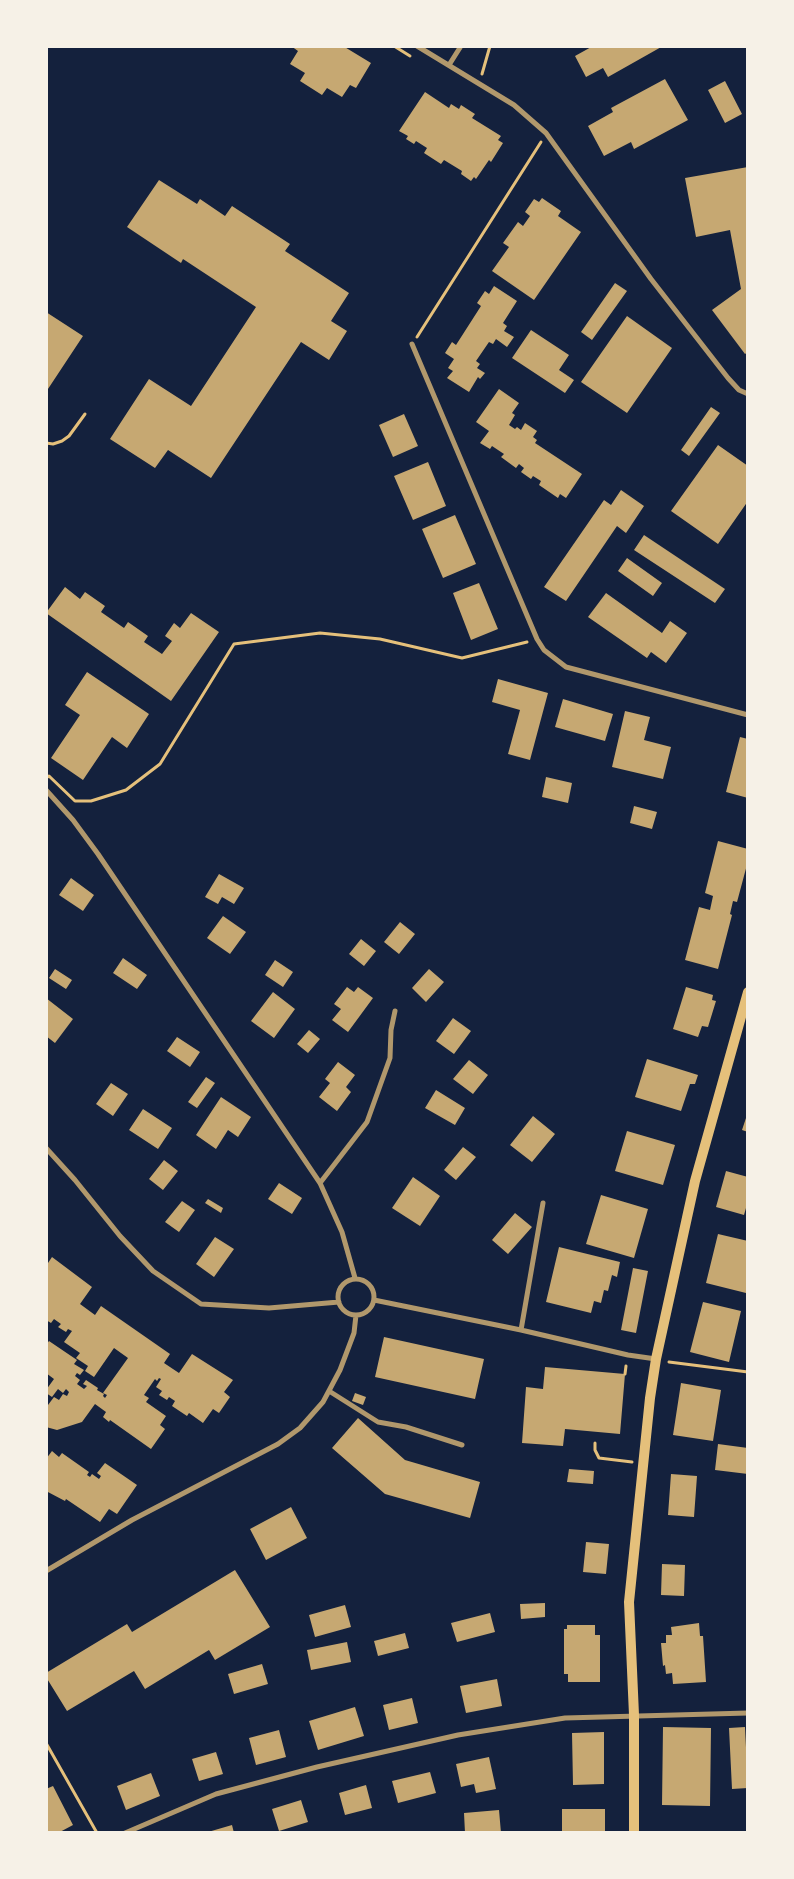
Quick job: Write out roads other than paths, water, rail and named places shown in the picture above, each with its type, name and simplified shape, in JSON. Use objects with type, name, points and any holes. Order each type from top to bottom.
[{"type":"main road","points":[[634,1833],[634,1715],[629,1602],[656,1359],[695,1181],[748,992]]},
{"type":"street","points":[[417,46],[514,105],[546,133],[669,302],[728,378],[739,390],[748,394]]},
{"type":"street","points":[[449,65],[461,46]]},
{"type":"street","points":[[412,344],[537,639],[544,650],[566,667],[748,715]]},
{"type":"street","points":[[46,790],[73,820],[98,854],[320,1183],[342,1232],[355,1278]]},
{"type":"street","points":[[320,1183],[367,1122],[390,1058],[391,1030],[395,1011]]},
{"type":"street","points":[[46,1148],[75,1180],[120,1236],[153,1271],[201,1304],[268,1308],[338,1302]]},
{"type":"street","points":[[521,1330],[543,1203]]},
{"type":"street","points":[[355,1278],[370,1285],[374,1294],[374,1300],[370,1309],[356,1315],[345,1312],[338,1302],[341,1286],[344,1282],[355,1278]]},
{"type":"street","points":[[374,1300],[521,1330],[628,1355],[656,1359]]},
{"type":"street","points":[[46,1571],[132,1520],[278,1444],[300,1428],[323,1402],[340,1370],[354,1333],[356,1315]]},
{"type":"street","points":[[329,1391],[378,1422],[406,1428],[462,1445]]},
{"type":"street","points":[[125,1833],[216,1794],[317,1766],[458,1735],[565,1718],[748,1713]]}]
